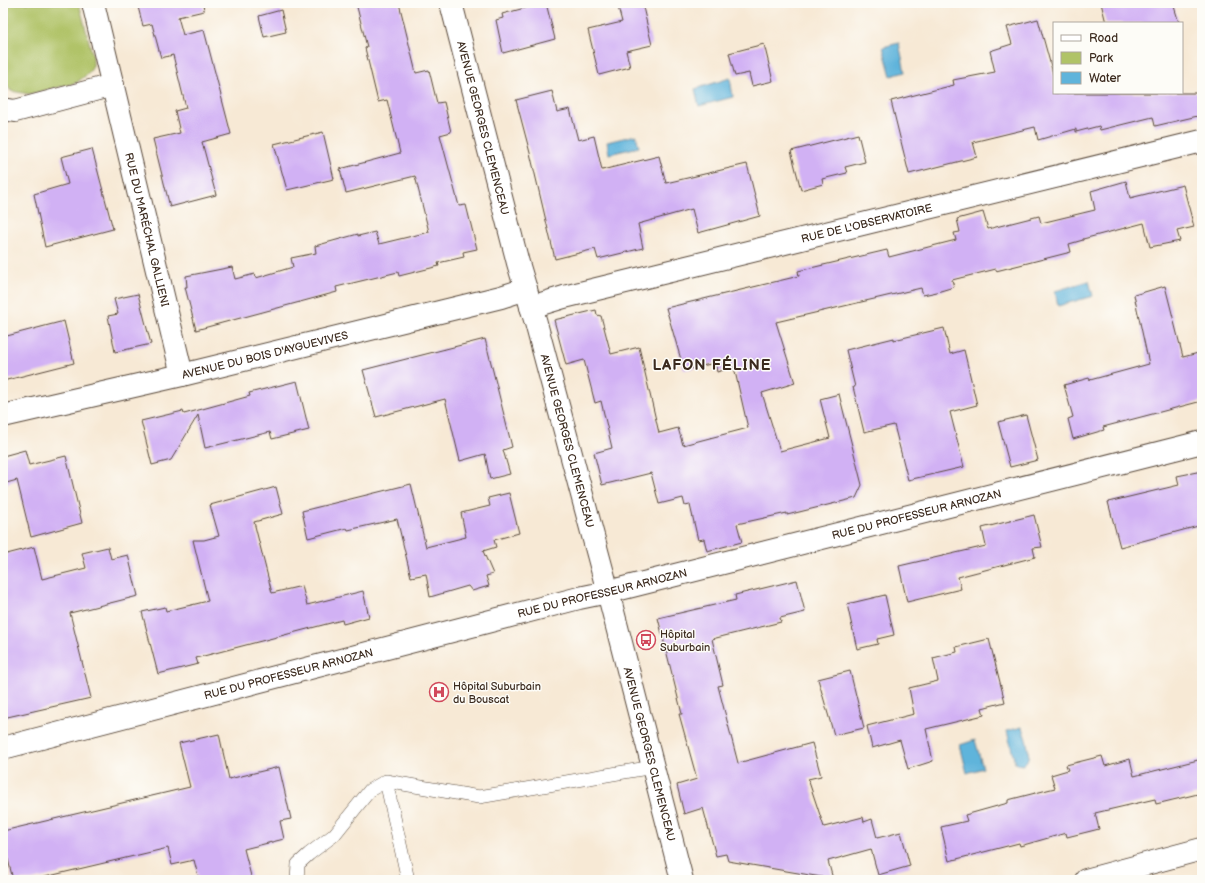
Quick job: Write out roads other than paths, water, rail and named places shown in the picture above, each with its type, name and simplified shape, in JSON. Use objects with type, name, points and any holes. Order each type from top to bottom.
[{"type":"street","name":"RUE DU MARÉCHAL GALLIENI","points":[[93,3],[182,374]]},
{"type":"street","name":"AVENUE GEORGES CLEMENCEAU","points":[[451,3],[518,263],[608,592],[682,880]]},
{"type":"street","points":[[3,109],[15,111],[113,85]]},
{"type":"street","name":"RUE DE L'OBSERVATOIRE","points":[[528,298],[564,297],[767,246],[1202,141]]},
{"type":"street","name":"AVENUE DU BOIS D'AYGUEVIVES","points":[[3,416],[501,297],[528,298]]},
{"type":"street","name":"RUE DU PROFESSEUR ARNOZAN","points":[[3,748],[579,598],[608,592],[1202,442]]},
{"type":"street","points":[[1086,880],[1202,849]]},
{"type":"lane","points":[[297,880],[298,864],[334,835],[370,790],[386,781],[479,797],[653,767]]},
{"type":"lane","points":[[386,781],[408,880]]},
{"type":"water","points":[[899,43],[905,72],[891,76],[883,47]]},
{"type":"water","points":[[730,78],[733,97],[699,106],[695,89]]},
{"type":"water","points":[[636,135],[639,147],[609,154],[607,142]]},
{"type":"water","points":[[1089,281],[1093,296],[1058,306],[1055,291]]},
{"type":"water","points":[[1022,727],[1029,753],[1026,762],[1022,765],[1015,763],[1007,731]]},
{"type":"water","points":[[975,740],[983,768],[967,773],[960,745]]},
{"type":"place","name":"Hôpital Suburbain","points":[[646,640]]},
{"type":"place","name":"Hôpital Suburbain du Bouscat","points":[[439,692]]},
{"type":"district","name":"LAFON FÉLINE","points":[[712,365]]}]
